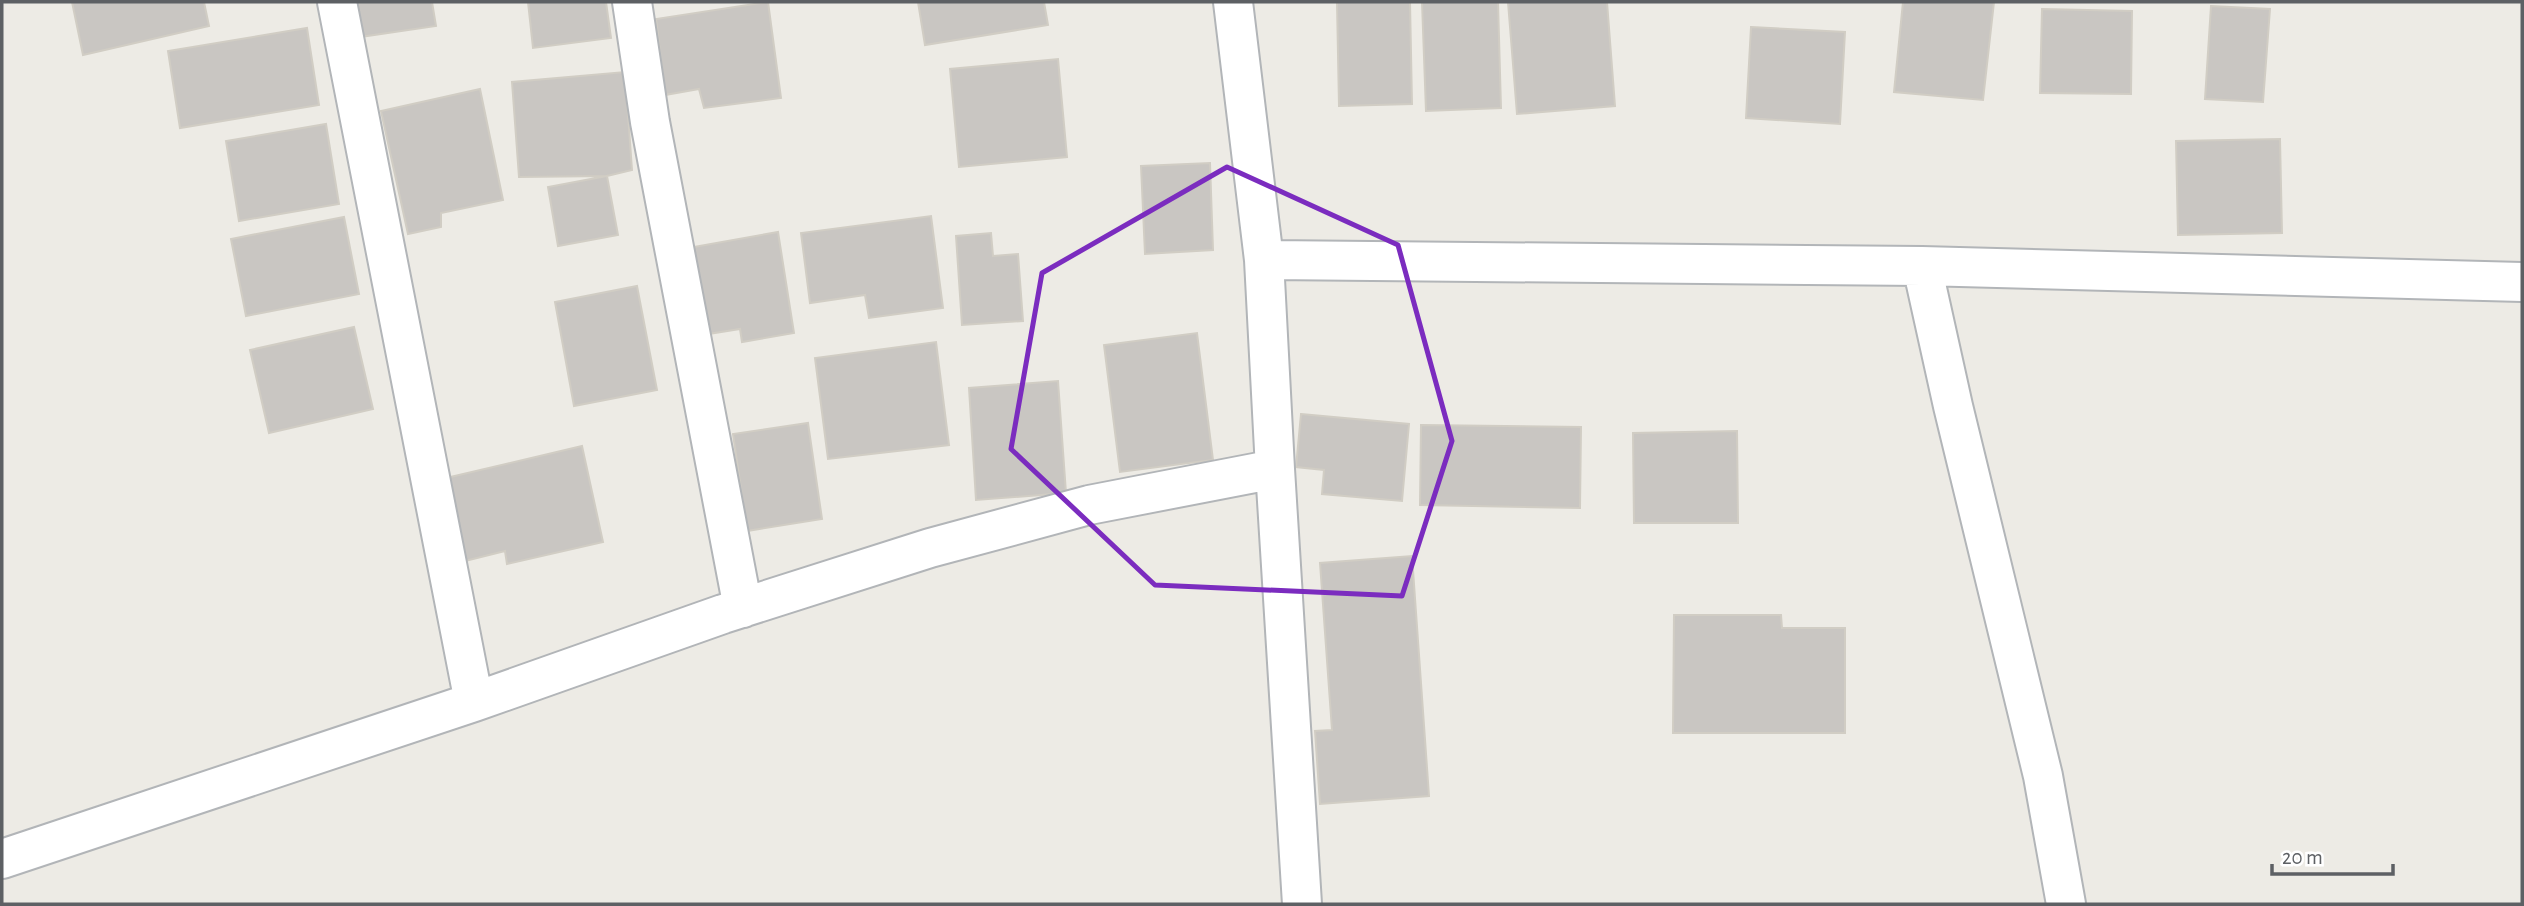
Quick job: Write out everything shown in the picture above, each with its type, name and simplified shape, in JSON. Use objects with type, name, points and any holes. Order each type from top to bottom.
[{"type":"street","points":[[337,2],[474,702]]},
{"type":"street","points":[[632,2],[650,121],[743,608]]},
{"type":"street","points":[[1233,2],[1264,260],[1302,904]]},
{"type":"street","points":[[1264,260],[1923,266],[2522,282]]},
{"type":"street","points":[[1923,266],[1953,406],[2043,776],[2066,904]]},
{"type":"street","points":[[2,859],[474,702],[743,608],[930,548],[1088,505],[1275,470]]},
{"type":"highlighted area","points":[[1227,167],[1398,245],[1452,441],[1402,596],[1155,585],[1011,449],[1042,273]]},
{"type":"building","points":[[72,2],[204,2],[209,26],[83,55]]},
{"type":"building","points":[[355,2],[432,2],[436,26],[360,37]]},
{"type":"building","points":[[528,2],[606,2],[611,38],[533,48]]},
{"type":"building","points":[[768,2],[781,98],[704,108],[699,89],[665,95],[656,19]]},
{"type":"building","points":[[918,2],[1044,2],[1048,25],[925,45]]},
{"type":"building","points":[[1337,2],[1410,2],[1412,104],[1339,106]]},
{"type":"building","points":[[1422,2],[1498,2],[1501,108],[1426,111]]},
{"type":"building","points":[[1508,2],[1607,2],[1615,106],[1517,114]]},
{"type":"building","points":[[1903,2],[1994,2],[1983,100],[1894,92]]},
{"type":"building","points":[[2211,6],[2270,9],[2263,102],[2205,99]]},
{"type":"building","points":[[2042,9],[2132,11],[2131,94],[2040,93]]},
{"type":"building","points":[[1751,27],[1845,32],[1840,124],[1746,118]]},
{"type":"building","points":[[307,28],[319,105],[180,128],[168,51]]},
{"type":"building","points":[[1058,59],[1067,157],[959,167],[950,69]]},
{"type":"building","points":[[625,72],[632,170],[607,176],[519,177],[512,82]]},
{"type":"building","points":[[480,89],[503,200],[441,213],[441,227],[408,234],[381,111]]},
{"type":"building","points":[[326,124],[339,204],[239,221],[226,141]]},
{"type":"building","points":[[2280,139],[2282,233],[2178,235],[2176,141]]},
{"type":"building","points":[[1210,163],[1213,250],[1145,254],[1141,166]]},
{"type":"building","points":[[607,176],[618,235],[558,246],[548,187]]},
{"type":"building","points":[[931,216],[943,308],[869,318],[865,295],[810,303],[801,233]]},
{"type":"building","points":[[344,217],[359,294],[246,316],[231,239]]},
{"type":"building","points":[[778,232],[794,333],[742,342],[740,329],[702,335],[688,248]]},
{"type":"building","points":[[991,233],[993,256],[1018,254],[1023,321],[962,325],[956,236]]},
{"type":"building","points":[[637,286],[657,390],[574,406],[555,302]]},
{"type":"building","points":[[354,327],[373,409],[269,433],[250,350]]},
{"type":"building","points":[[1197,333],[1213,460],[1120,472],[1104,345]]},
{"type":"building","points":[[936,342],[949,445],[828,459],[815,358]]},
{"type":"building","points":[[1058,381],[1066,493],[976,500],[969,388]]},
{"type":"building","points":[[1301,414],[1409,424],[1402,501],[1322,494],[1324,470],[1296,467]]},
{"type":"building","points":[[808,423],[822,519],[747,531],[733,434]]},
{"type":"building","points":[[1421,425],[1581,427],[1580,508],[1420,505]]},
{"type":"building","points":[[1737,431],[1738,523],[1634,523],[1633,433]]},
{"type":"building","points":[[582,446],[603,542],[507,564],[505,551],[465,561],[446,478]]},
{"type":"building","points":[[1412,556],[1429,796],[1320,804],[1315,731],[1332,730],[1320,563]]},
{"type":"building","points":[[1674,615],[1781,615],[1782,628],[1845,628],[1845,733],[1673,733]]}]
